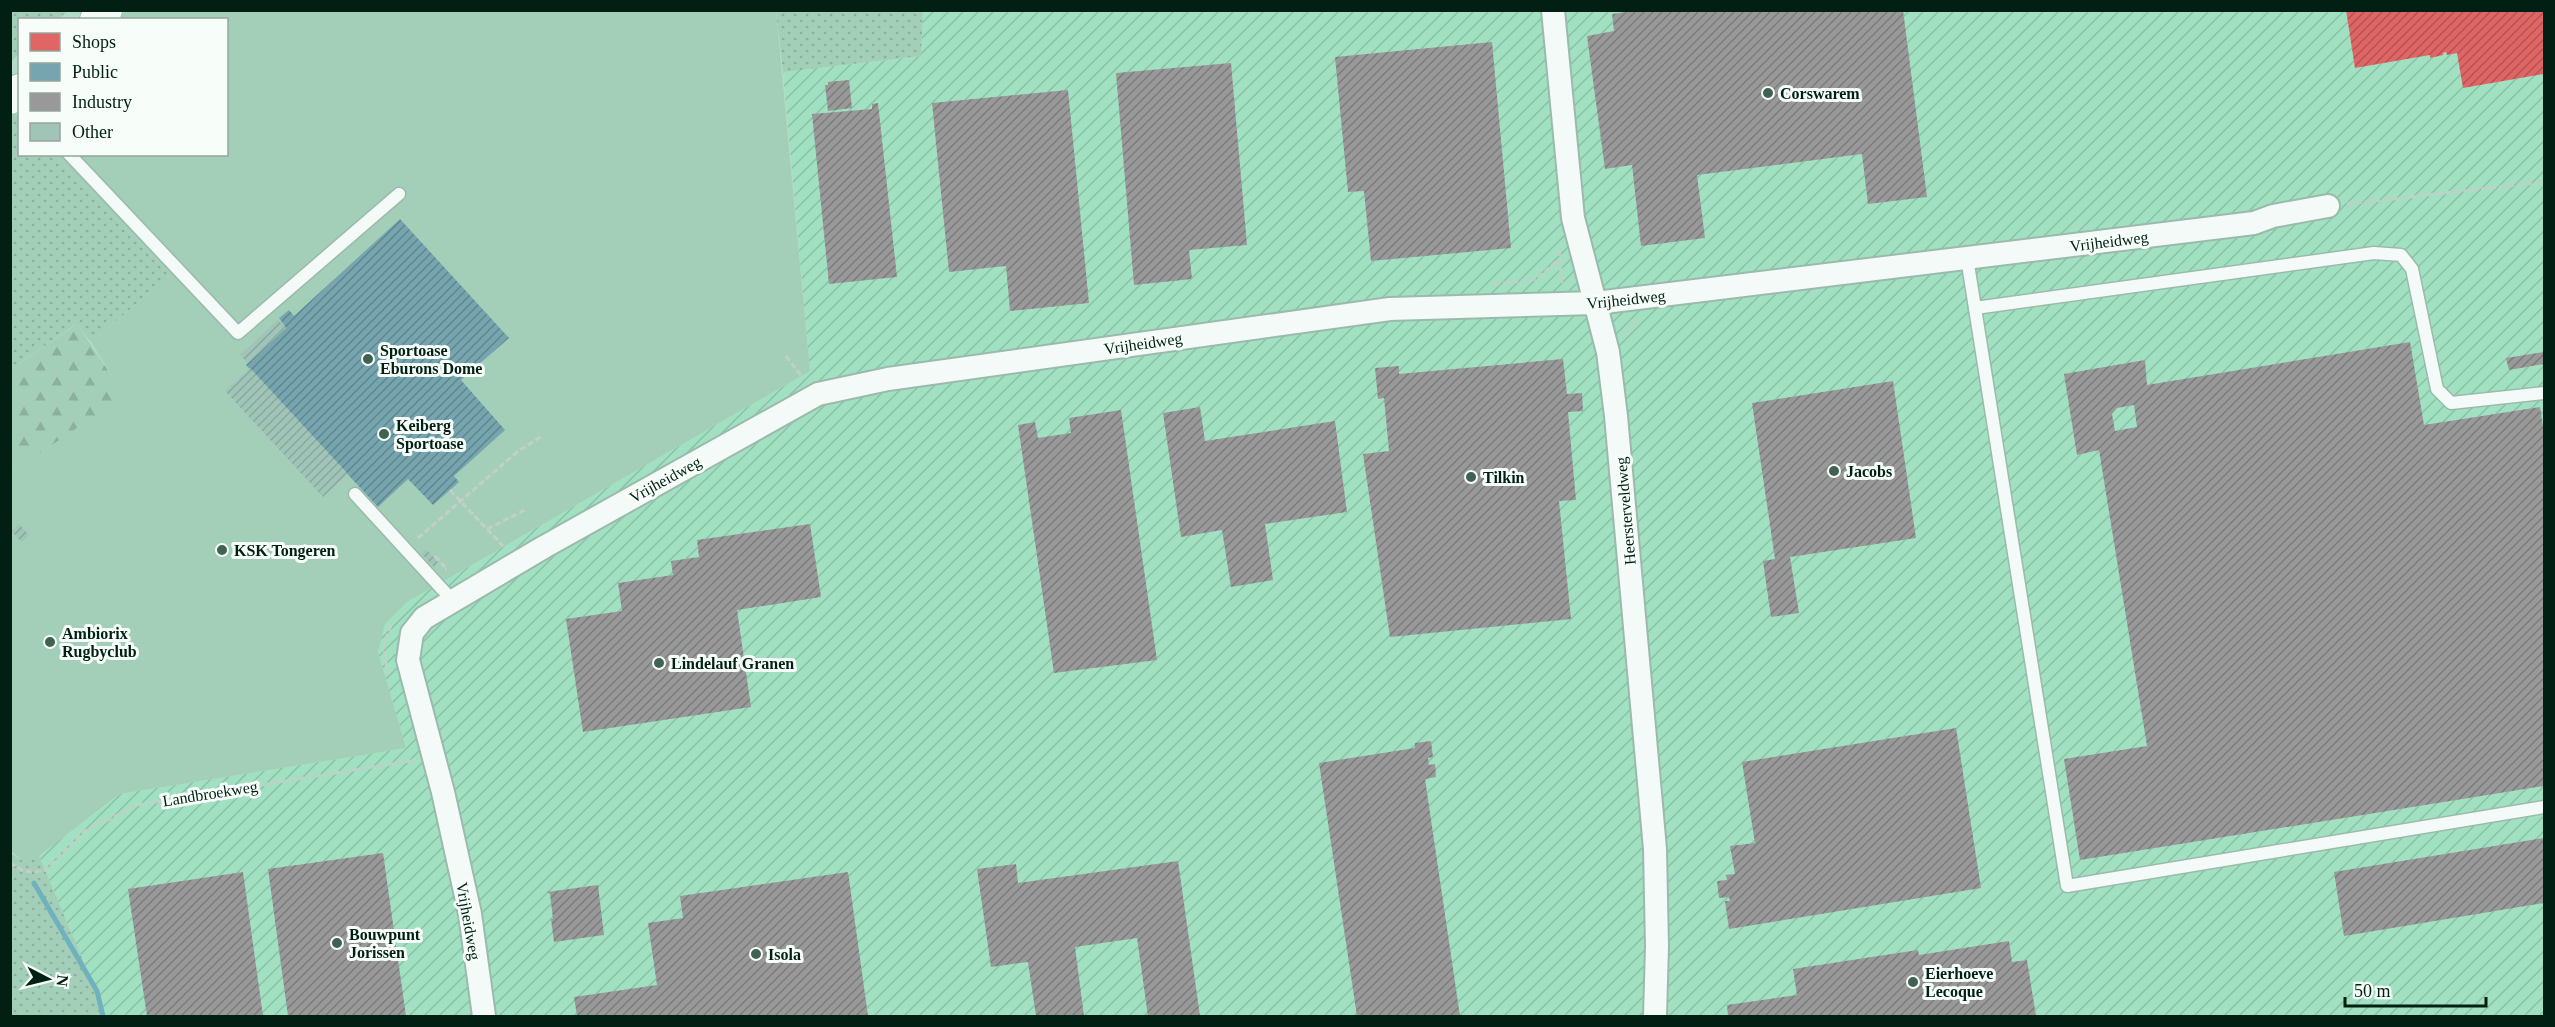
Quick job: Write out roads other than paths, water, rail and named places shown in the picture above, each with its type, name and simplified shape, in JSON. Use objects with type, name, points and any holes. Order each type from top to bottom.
[{"type":"street","name":"Heersterveldweg","points":[[1553,10],[1573,218],[1608,352],[1616,416],[1655,849],[1657,946],[1655,1017]]},
{"type":"street","name":"Vrijheidweg","points":[[484,1017],[470,914],[422,759],[408,660],[411,633],[424,618],[818,394],[888,379],[1390,309],[1596,303],[2254,223],[2273,216],[2328,206]]},
{"type":"lane","points":[[71,156],[238,333],[399,194]]},
{"type":"lane","points":[[1975,308],[2374,253],[2401,255],[2412,269],[2437,389],[2451,403],[2544,393]]},
{"type":"lane","points":[[1967,258],[2067,886],[2544,807]]},
{"type":"lane","points":[[355,494],[453,601]]},
{"type":"waterway","points":[[34,883],[97,991],[103,1016]]},
{"type":"place","name":"Corswarem","points":[[1768,93]]},
{"type":"place","name":"Sportoase Eburons Dome","points":[[368,359]]},
{"type":"place","name":"Keiberg Sportoase","points":[[384,434]]},
{"type":"place","name":"Jacobs","points":[[1834,471]]},
{"type":"place","name":"Tilkin","points":[[1471,477]]},
{"type":"place","name":"KSK Tongeren","points":[[222,550]]},
{"type":"place","name":"Ambiorix Rugbyclub","points":[[50,642]]},
{"type":"place","name":"Lindelauf Granen","points":[[659,663]]},
{"type":"place","name":"Bouwpunt Jorissen","points":[[337,943]]},
{"type":"place","name":"Isola","points":[[756,954]]},
{"type":"place","name":"Eierhoeve Lecoque","points":[[1913,982]]}]
